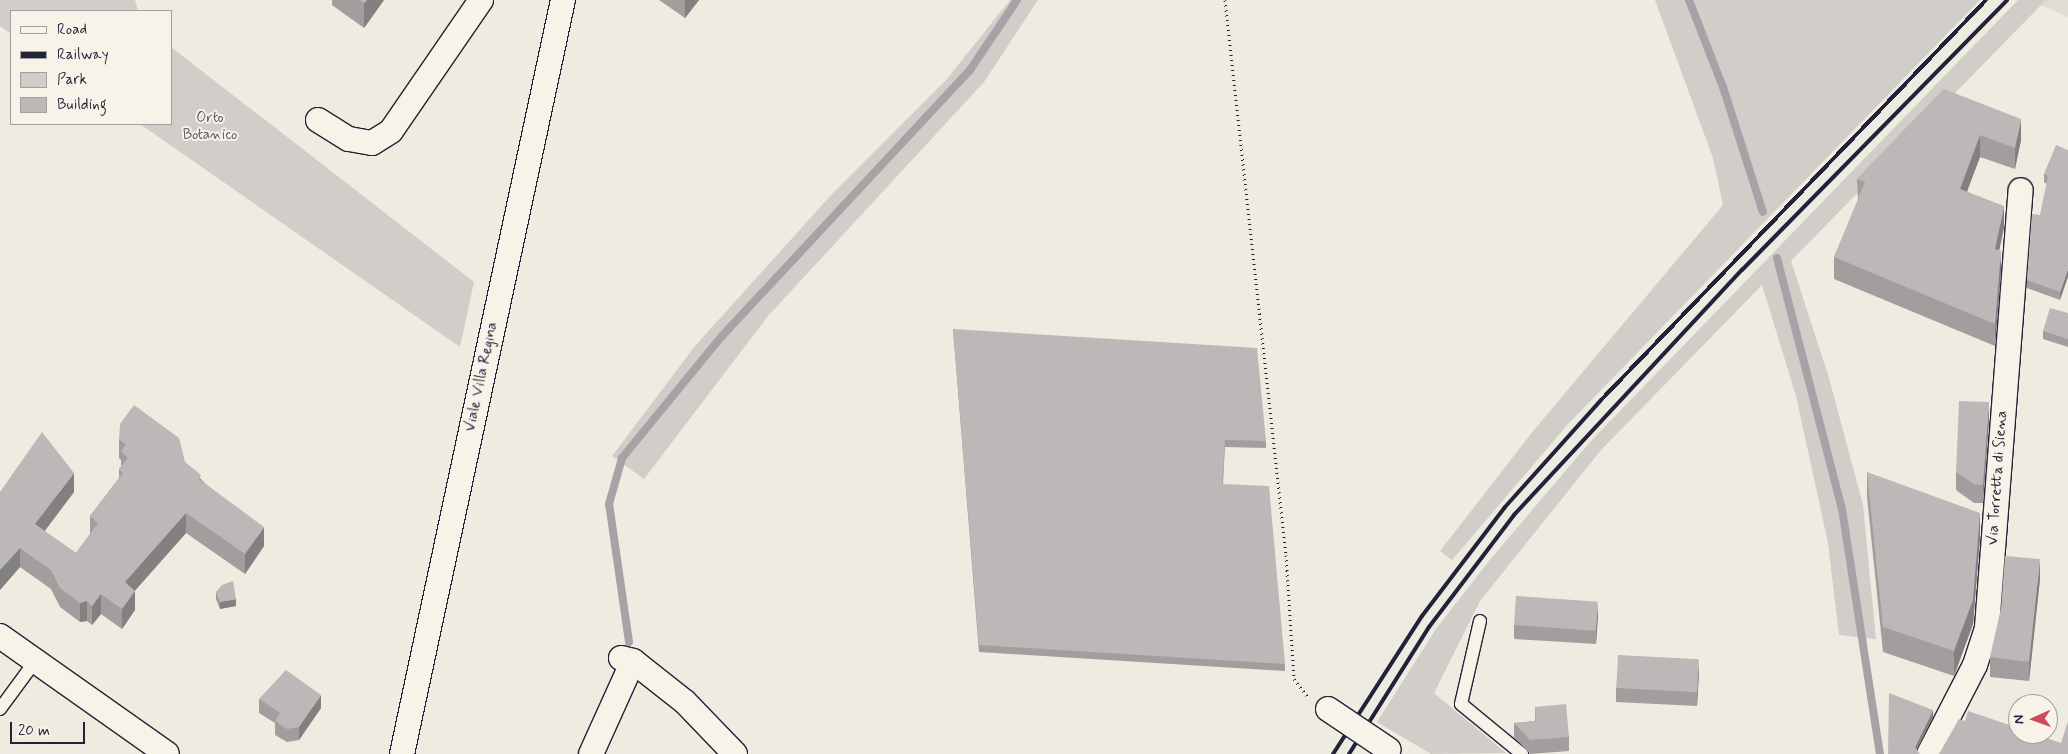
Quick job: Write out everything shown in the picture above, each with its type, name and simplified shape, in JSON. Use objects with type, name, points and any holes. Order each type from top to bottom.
[{"type":"street","points":[[318,120],[348,139],[372,143],[391,131],[481,0]]},
{"type":"street","name":"Viale Villa Regina","points":[[402,754],[563,0]]},
{"type":"street","name":"Via Torretta di Siena","points":[[1929,754],[1974,665],[1987,627],[2021,190]]},
{"type":"street","points":[[0,636],[168,754]]},
{"type":"street","points":[[591,754],[627,660],[685,702],[735,754]]},
{"type":"street","points":[[1328,709],[1393,752]]},
{"type":"lane","points":[[1480,621],[1461,704],[1522,754]]},
{"type":"lane","points":[[0,710],[36,660]]},
{"type":"path","points":[[1225,0],[1286,556],[1294,679],[1303,694],[1328,709]]},
{"type":"shaded area","points":[[2046,0],[2068,0],[2068,17],[2041,5]]},
{"type":"green space","points":[[0,0],[135,0],[138,10],[10,10],[10,33],[0,26]]},
{"type":"green space","points":[[1010,0],[1038,0],[984,82],[768,316],[644,479],[612,456],[695,346],[832,194],[946,80]]},
{"type":"green space","points":[[1655,0],[1980,0],[1569,423],[1452,560],[1440,551],[1534,430],[1723,205],[1713,158]]},
{"type":"green space","points":[[2018,0],[2046,0],[1791,261],[1829,378],[1863,505],[1876,639],[1839,635],[1828,543],[1796,396],[1762,285],[1601,450],[1480,601],[1434,693],[1506,753],[1431,754],[1377,722],[1436,629],[1489,561],[1590,442]]},
{"type":"green space","name":"Orto Botanico","points":[[172,48],[474,282],[460,347],[141,125],[172,125]]},
{"type":"building","points":[[1944,89],[2021,119],[2015,148],[1980,135],[1960,189],[2004,206],[1995,249],[2001,251],[1995,324],[1834,257],[1865,182],[1857,179]]},
{"type":"building","points":[[2056,145],[2068,150],[2068,269],[2060,292],[2027,280],[2032,214],[2040,215],[2048,176],[2044,174]]},
{"type":"building","points":[[2050,308],[2068,313],[2068,339],[2043,331]]},
{"type":"building","points":[[953,329],[1257,348],[1266,441],[1225,440],[1222,484],[1269,486],[1285,664],[979,645]]},
{"type":"building","points":[[1959,401],[1989,402],[1983,485],[1974,484],[1956,472]]},
{"type":"building","points":[[134,405],[179,438],[185,462],[201,475],[199,479],[264,527],[245,554],[186,513],[125,582],[135,591],[122,609],[101,594],[92,606],[87,601],[80,603],[60,588],[51,570],[20,548],[0,570],[0,492],[42,432],[74,473],[35,524],[76,553],[98,523],[90,516],[123,473],[119,469],[128,458],[121,451],[126,445],[119,439],[120,424]]},
{"type":"building","points":[[1867,472],[1980,513],[1973,600],[1954,651],[1883,627]]},
{"type":"building","points":[[2005,556],[2040,559],[2029,662],[1990,657],[2001,608]]},
{"type":"building","points":[[233,581],[236,599],[220,602],[216,592],[222,585]]},
{"type":"building","points":[[1516,596],[1598,602],[1596,631],[1514,625]]},
{"type":"building","points":[[1618,655],[1699,659],[1697,692],[1616,688]]},
{"type":"building","points":[[286,670],[321,695],[299,727],[287,729],[275,721],[280,713],[259,699]]},
{"type":"building","points":[[1889,693],[1933,710],[1915,747],[1920,754],[1888,754]]},
{"type":"building","points":[[1566,704],[1569,737],[1530,740],[1514,723],[1536,721],[1535,707]]},
{"type":"building","points":[[1968,711],[2008,725],[2008,744],[2058,744],[2058,742],[2061,743],[2068,721],[2068,754],[1939,754],[1959,719],[1965,721]]},
{"type":"waterway","points":[[629,642],[609,504],[622,458],[722,336],[970,70],[1017,0]]},
{"type":"waterway","points":[[1689,0],[1723,87],[1763,212]]},
{"type":"waterway","points":[[1777,258],[1842,509],[1880,754]]},
{"type":"railway","points":[[1333,754],[1422,616],[1505,507],[1601,400],[1986,0]]},
{"type":"railway","points":[[1349,754],[1429,627],[1514,515],[1742,270],[2007,0]]}]
